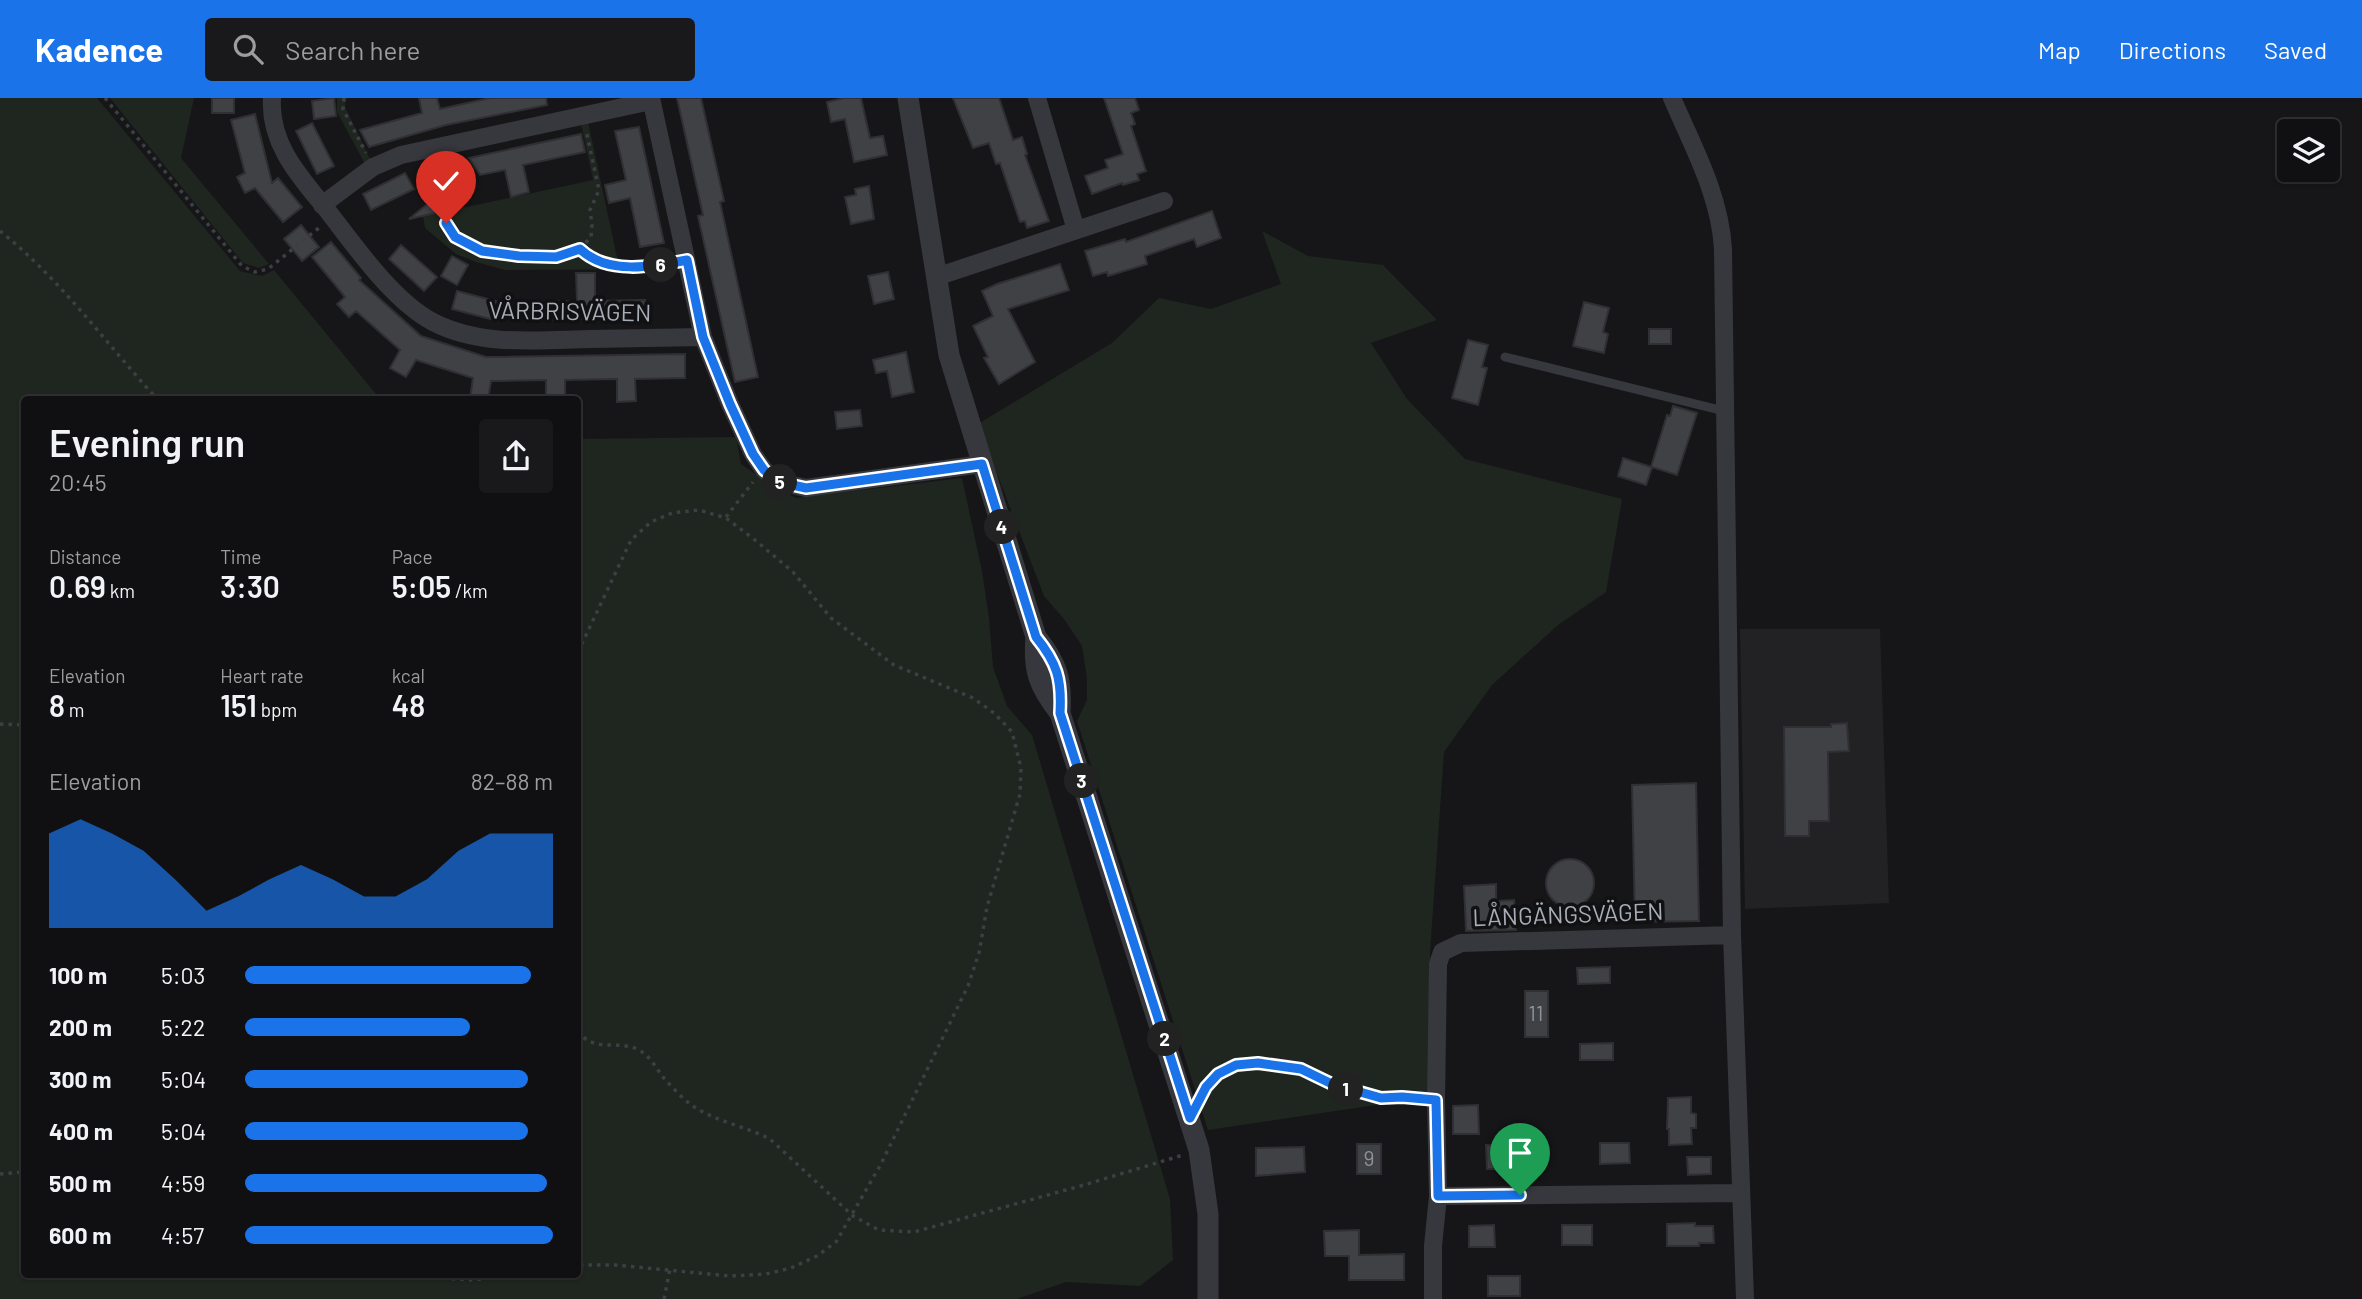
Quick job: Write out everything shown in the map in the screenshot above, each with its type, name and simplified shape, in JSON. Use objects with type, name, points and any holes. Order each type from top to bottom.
[{"type":"street","name":"VÅRBRISVÄGEN","points":[[272,98],[272,117],[286,158],[382,278],[433,321],[451,329],[509,340],[703,337]]},
{"type":"street","points":[[908,98],[949,355],[1036,637],[1034,660],[1045,693],[1060,713],[1199,1150],[1208,1214],[1208,1299]]},
{"type":"street","points":[[1037,98],[1076,230]]},
{"type":"street","points":[[1672,98],[1711,188],[1722,231],[1732,935],[1745,1299]]},
{"type":"street","points":[[327,211],[373,167],[401,155],[651,100],[703,337],[730,404],[753,454],[764,470],[779,482],[806,488],[982,464]]},
{"type":"street","points":[[936,277],[1164,201]]},
{"type":"street","name":"LÅNGÄNGSVÄGEN","points":[[1433,1298],[1433,1246],[1438,1196],[1438,964],[1442,952],[1461,943],[1732,935]]},
{"type":"street","points":[[1438,1196],[1740,1193]]},
{"type":"lane","points":[[1505,357],[1724,411]]},
{"type":"path","points":[[105,98],[242,266],[254,272],[268,269],[327,211]]},
{"type":"path","points":[[344,98],[343,109],[373,167]]},
{"type":"path","points":[[430,149],[446,223],[449,230],[463,243],[482,251],[519,256],[563,256],[580,249],[591,237],[590,210],[599,190],[583,116]]},
{"type":"path","points":[[0,231],[29,254],[65,291],[154,396]]},
{"type":"path","points":[[580,249],[596,262],[609,265],[648,266],[687,260]]},
{"type":"path","points":[[726,518],[764,470]]},
{"type":"path","points":[[581,646],[631,540],[651,522],[672,513],[699,510],[726,518],[793,572],[831,618],[894,665],[973,698],[994,713],[1012,732],[1021,768],[1020,794],[986,908],[979,953],[968,986],[881,1164],[836,1242],[817,1256],[792,1268],[766,1274],[730,1276],[670,1269],[581,1265]]},
{"type":"path","points":[[0,724],[21,725]]},
{"type":"path","points":[[581,1036],[583,1039],[604,1046],[637,1049],[648,1056],[663,1077],[690,1104],[770,1139],[853,1216],[878,1230],[914,1231],[1084,1185],[1199,1150]]},
{"type":"path","points":[[1190,1118],[1206,1087],[1218,1074],[1236,1065],[1258,1063],[1301,1069],[1332,1084],[1381,1098],[1436,1100]]},
{"type":"path","points":[[0,1174],[21,1172]]},
{"type":"path","points":[[664,1299],[670,1269]]},
{"type":"path","points":[[439,1278],[489,1278]]},
{"type":"shaded area","points":[[0,98],[97,98],[240,271],[262,276],[274,270],[378,396],[21,396],[21,1278],[581,1278],[581,439],[736,437],[741,464],[796,498],[962,478],[982,571],[993,667],[1007,706],[1032,735],[1170,1199],[1173,1260],[1140,1286],[1066,1282],[1017,1299],[0,1299]]},
{"type":"shaded area","points":[[110,98],[194,98],[181,158],[269,264],[259,268],[243,263]]},
{"type":"shaded area","points":[[337,98],[350,98],[346,99],[345,107],[371,161],[365,164],[337,112]]},
{"type":"shaded area","points":[[588,122],[618,262],[679,258],[681,269],[505,270],[456,254],[425,228],[423,216],[438,212],[427,157],[436,155],[448,211],[593,180],[581,123]]},
{"type":"shaded area","points":[[1262,231],[1308,256],[1383,265],[1437,320],[1371,343],[1407,399],[1465,459],[1622,499],[1606,592],[1558,625],[1492,685],[1444,752],[1430,952],[1430,1097],[1208,1130],[1077,721],[1087,700],[1082,646],[1044,596],[978,424],[1112,343],[1159,298],[1211,309],[1281,284]]},
{"type":"shaded area","points":[[1740,629],[1880,629],[1889,903],[1745,909]]},
{"type":"building","points":[[212,98],[234,98],[234,113],[212,113]]},
{"type":"building","points":[[334,98],[336,116],[314,119],[312,101]]},
{"type":"building","points":[[419,98],[437,98],[440,109],[490,98],[546,98],[547,105],[446,125],[369,147],[360,130],[422,113]]},
{"type":"building","points":[[677,98],[701,98],[724,201],[720,202],[758,377],[735,382],[698,216],[703,215]]},
{"type":"building","points":[[861,98],[870,138],[883,136],[887,155],[854,162],[845,119],[831,122],[827,102]]},
{"type":"building","points":[[953,98],[999,98],[1013,140],[1022,137],[1027,154],[1025,155],[1049,221],[1027,228],[1025,221],[1020,222],[1000,163],[996,164],[989,143],[973,148]]},
{"type":"building","points":[[1104,98],[1135,98],[1139,110],[1131,113],[1135,124],[1131,126],[1146,171],[1137,174],[1139,180],[1092,194],[1085,176],[1108,168],[1105,160],[1123,154]]},
{"type":"building","points":[[255,114],[272,183],[278,178],[302,207],[283,222],[255,188],[245,193],[237,177],[245,173],[231,120]]},
{"type":"building","points":[[312,123],[334,166],[317,174],[296,131]]},
{"type":"building","points":[[639,127],[664,243],[640,247],[630,198],[609,203],[605,185],[626,180],[615,131]]},
{"type":"building","points":[[581,134],[585,152],[523,165],[529,192],[511,197],[505,170],[480,175],[469,158]]},
{"type":"building","points":[[405,173],[414,189],[371,210],[363,194]]},
{"type":"building","points":[[452,184],[458,208],[409,219]]},
{"type":"building","points":[[869,186],[874,219],[851,224],[845,197],[856,195],[855,189]]},
{"type":"building","points":[[1212,211],[1221,238],[1197,247],[1194,239],[1145,256],[1147,264],[1108,276],[1107,272],[1093,276],[1085,251],[1125,239],[1126,242]]},
{"type":"building","points":[[301,225],[319,247],[302,261],[284,239]]},
{"type":"building","points":[[331,242],[361,278],[359,280],[421,336],[486,357],[685,354],[685,378],[635,379],[636,401],[617,402],[617,379],[565,380],[565,396],[546,396],[546,380],[491,381],[488,396],[470,396],[473,378],[416,360],[406,377],[390,368],[400,350],[356,311],[349,317],[337,304],[345,297],[312,257]]},
{"type":"building","points":[[401,245],[437,277],[424,291],[389,259]]},
{"type":"building","points":[[452,256],[468,265],[457,285],[441,276]]},
{"type":"building","points":[[1060,264],[1069,290],[1008,309],[1035,362],[999,384],[984,358],[988,357],[973,326],[993,316],[982,291]]},
{"type":"building","points":[[888,272],[894,299],[874,304],[868,276]]},
{"type":"building","points":[[576,273],[595,273],[595,301],[645,300],[645,318],[527,320],[527,302],[577,301]]},
{"type":"building","points":[[457,291],[503,303],[498,321],[452,309]]},
{"type":"building","points":[[1584,302],[1609,308],[1603,332],[1608,334],[1604,353],[1573,346]]},
{"type":"building","points":[[1649,329],[1671,329],[1671,344],[1649,344]]},
{"type":"building","points":[[1468,340],[1488,345],[1482,367],[1487,368],[1478,405],[1452,398]]},
{"type":"building","points":[[906,352],[914,392],[892,397],[887,371],[876,373],[873,360]]},
{"type":"building","points":[[1673,406],[1697,413],[1677,475],[1652,467],[1646,485],[1618,476],[1623,458],[1651,467],[1667,415],[1670,416]]},
{"type":"building","points":[[860,410],[862,426],[837,429],[835,412]]},
{"type":"building","points":[[1847,723],[1849,751],[1828,752],[1829,821],[1809,821],[1809,836],[1785,836],[1784,727],[1831,727],[1831,724]]},
{"type":"building","points":[[1696,783],[1699,921],[1635,922],[1632,785]]},
{"type":"building","points":[[1570,859],[1587,866],[1594,883],[1587,900],[1570,907],[1553,900],[1546,883],[1553,866]]},
{"type":"building","points":[[1496,884],[1496,901],[1514,900],[1516,930],[1466,931],[1464,886]]},
{"type":"building","points":[[1610,967],[1610,983],[1578,984],[1577,968]]},
{"type":"building","points":[[1525,991],[1548,991],[1548,1037],[1525,1037]]},
{"type":"building","points":[[1613,1043],[1613,1060],[1580,1060],[1580,1044]]},
{"type":"building","points":[[1691,1097],[1691,1113],[1696,1114],[1696,1128],[1691,1128],[1692,1144],[1669,1145],[1668,1098]]},
{"type":"building","points":[[1478,1105],[1479,1134],[1453,1134],[1453,1106]]},
{"type":"building","points":[[1600,1143],[1629,1143],[1630,1163],[1600,1164]]},
{"type":"building","points":[[1357,1144],[1381,1144],[1381,1174],[1357,1174]]},
{"type":"building","points":[[1486,1145],[1512,1145],[1512,1169],[1487,1169]]},
{"type":"building","points":[[1304,1147],[1305,1172],[1256,1176],[1256,1148]]},
{"type":"building","points":[[1687,1157],[1711,1157],[1711,1174],[1688,1175]]},
{"type":"building","points":[[1695,1223],[1695,1226],[1713,1226],[1714,1243],[1667,1246],[1667,1224]]},
{"type":"building","points":[[1494,1225],[1495,1247],[1469,1247],[1469,1226]]},
{"type":"building","points":[[1562,1225],[1592,1225],[1592,1245],[1562,1245]]},
{"type":"building","points":[[1359,1230],[1359,1255],[1404,1254],[1404,1280],[1349,1280],[1349,1256],[1325,1256],[1324,1231]]},
{"type":"building","points":[[1488,1276],[1520,1276],[1520,1296],[1488,1296]]},
{"type":"route","points":[[446,223],[449,230],[463,243],[494,254],[556,257],[580,249],[596,262],[609,265],[665,265],[687,260],[703,337],[730,404],[753,454],[764,470],[779,482],[806,488],[982,464],[1036,637],[1051,656],[1061,689],[1060,713],[1190,1118],[1206,1087],[1218,1074],[1236,1065],[1258,1063],[1301,1069],[1332,1084],[1381,1098],[1436,1100],[1438,1196],[1520,1195]]}]
